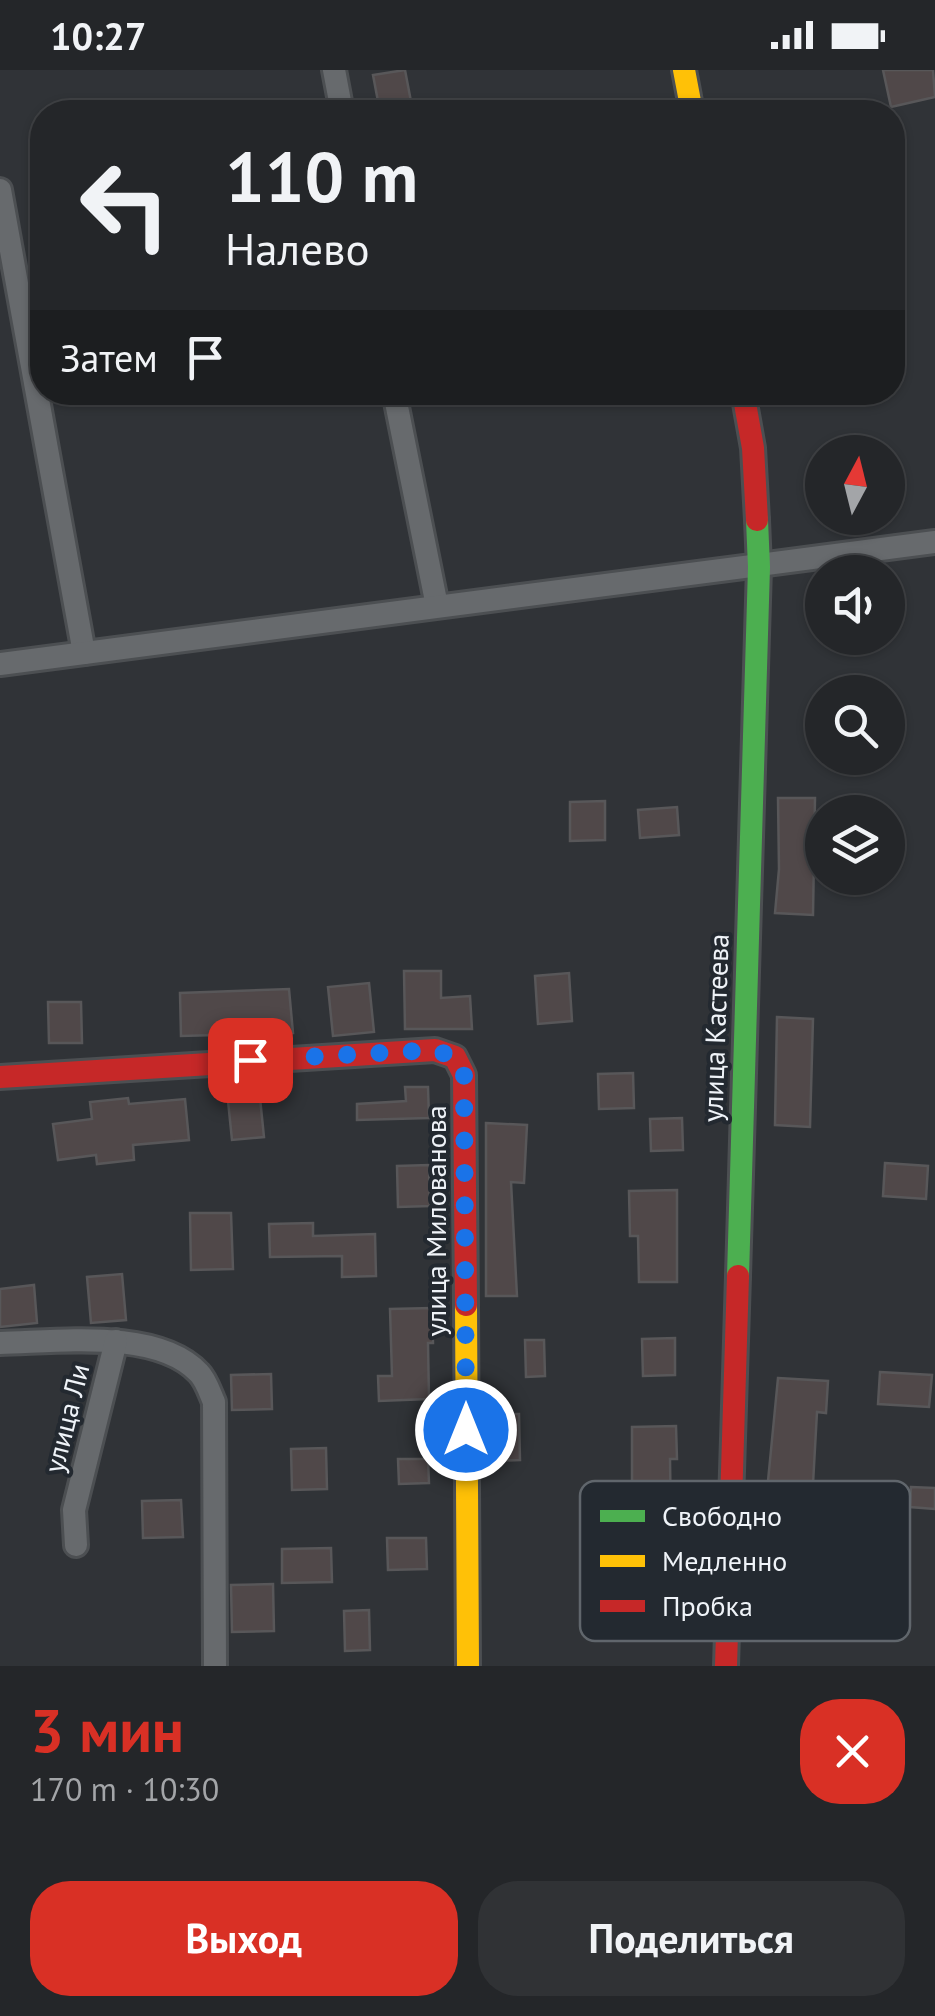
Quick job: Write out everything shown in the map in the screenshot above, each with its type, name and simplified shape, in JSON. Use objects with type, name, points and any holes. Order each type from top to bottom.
[{"type":"street","points":[[334,70],[340,100]]},
{"type":"street","points":[[684,70],[690,100]]},
{"type":"street","points":[[0,190],[30,355]]},
{"type":"street","points":[[39,405],[84,653]]},
{"type":"street","points":[[397,405],[436,606]]},
{"type":"street","name":"улица Кастеева","points":[[732,1481],[759,567],[753,448],[745,405]]},
{"type":"street","points":[[0,664],[935,542]]},
{"type":"street","name":"улица Милованова","points":[[0,1077],[435,1050],[454,1057],[464,1075],[468,1666]]},
{"type":"street","points":[[0,1343],[116,1341],[162,1351],[199,1373],[214,1402],[215,1666]]},
{"type":"street","name":"улица Ли","points":[[76,1545],[74,1510],[116,1341]]},
{"type":"street","name":"улица Ли","points":[[50,1517],[74,1510]]},
{"type":"street","name":"улица Кастеева","points":[[726,1666],[727,1641]]},
{"type":"building","points":[[405,70],[411,100],[378,100],[373,75]]},
{"type":"building","points":[[883,70],[933,70],[935,97],[905,104],[905,100],[889,100]]},
{"type":"building","points":[[778,798],[805,798],[805,895],[813,895],[813,915],[775,913]]},
{"type":"building","points":[[605,801],[605,840],[570,841],[570,802]]},
{"type":"building","points":[[677,807],[679,835],[640,838],[638,810]]},
{"type":"building","points":[[404,971],[441,971],[441,998],[470,996],[472,1029],[405,1029]]},
{"type":"building","points":[[569,973],[572,1021],[538,1024],[535,976]]},
{"type":"building","points":[[369,983],[374,1032],[333,1036],[328,987]]},
{"type":"building","points":[[289,989],[293,1033],[181,1036],[180,993]]},
{"type":"building","points":[[48,1002],[81,1002],[82,1043],[49,1043]]},
{"type":"building","points":[[777,1017],[813,1019],[810,1127],[775,1125]]},
{"type":"building","points":[[633,1073],[634,1108],[599,1109],[598,1074]]},
{"type":"building","points":[[405,1087],[428,1087],[429,1118],[357,1120],[357,1104],[406,1101]]},
{"type":"building","points":[[128,1098],[129,1104],[185,1099],[189,1140],[133,1145],[134,1160],[97,1164],[96,1155],[58,1160],[53,1124],[92,1119],[90,1102]]},
{"type":"building","points":[[260,1098],[264,1137],[232,1140],[228,1101]]},
{"type":"building","points":[[682,1118],[683,1150],[651,1151],[650,1119]]},
{"type":"building","points":[[486,1123],[527,1125],[524,1183],[511,1182],[517,1296],[486,1296]]},
{"type":"building","points":[[885,1163],[928,1166],[926,1199],[883,1196]]},
{"type":"building","points":[[429,1165],[430,1206],[398,1207],[397,1166]]},
{"type":"building","points":[[677,1190],[677,1282],[639,1282],[638,1236],[630,1236],[629,1191]]},
{"type":"building","points":[[190,1213],[231,1213],[233,1269],[191,1270]]},
{"type":"building","points":[[313,1223],[313,1236],[375,1234],[376,1276],[342,1277],[342,1256],[270,1257],[269,1224]]},
{"type":"building","points":[[122,1274],[126,1320],[91,1323],[87,1277]]},
{"type":"building","points":[[34,1285],[37,1323],[0,1327],[0,1289]]},
{"type":"building","points":[[432,1308],[429,1399],[379,1401],[378,1376],[392,1376],[390,1309]]},
{"type":"building","points":[[675,1338],[675,1375],[643,1376],[642,1339]]},
{"type":"building","points":[[525,1340],[544,1340],[545,1376],[526,1377]]},
{"type":"building","points":[[880,1372],[932,1375],[929,1407],[878,1404]]},
{"type":"building","points":[[271,1374],[272,1409],[232,1410],[231,1375]]},
{"type":"building","points":[[778,1378],[828,1381],[826,1413],[817,1412],[813,1481],[768,1481]]},
{"type":"building","points":[[487,1414],[519,1414],[520,1460],[488,1461]]},
{"type":"building","points":[[676,1426],[677,1459],[670,1459],[670,1481],[632,1481],[632,1427]]},
{"type":"building","points":[[326,1448],[327,1489],[292,1490],[291,1449]]},
{"type":"building","points":[[398,1459],[428,1459],[429,1483],[399,1484]]},
{"type":"building","points":[[911,1487],[935,1488],[935,1509],[910,1507]]},
{"type":"building","points":[[181,1500],[183,1537],[143,1538],[142,1501]]},
{"type":"building","points":[[387,1538],[426,1538],[427,1569],[388,1570]]},
{"type":"building","points":[[331,1548],[332,1582],[282,1583],[282,1549]]},
{"type":"building","points":[[273,1584],[274,1631],[232,1632],[231,1585]]},
{"type":"building","points":[[369,1610],[370,1650],[345,1651],[344,1611]]},
{"type":"traffic: fast","points":[[738,1276],[759,567],[757,520]]},
{"type":"traffic: slow","points":[[684,70],[690,100]]},
{"type":"traffic: slow","points":[[466,1305],[468,1666]]},
{"type":"traffic: jam","points":[[745,405],[753,448],[757,520]]},
{"type":"traffic: jam","points":[[0,1077],[435,1050],[455,1057],[464,1075],[466,1305]]},
{"type":"traffic: jam","points":[[732,1481],[738,1276]]},
{"type":"traffic: jam","points":[[726,1666],[727,1641]]},
{"type":"route","points":[[250,1060],[435,1050],[454,1057],[464,1075],[466,1430]]}]
